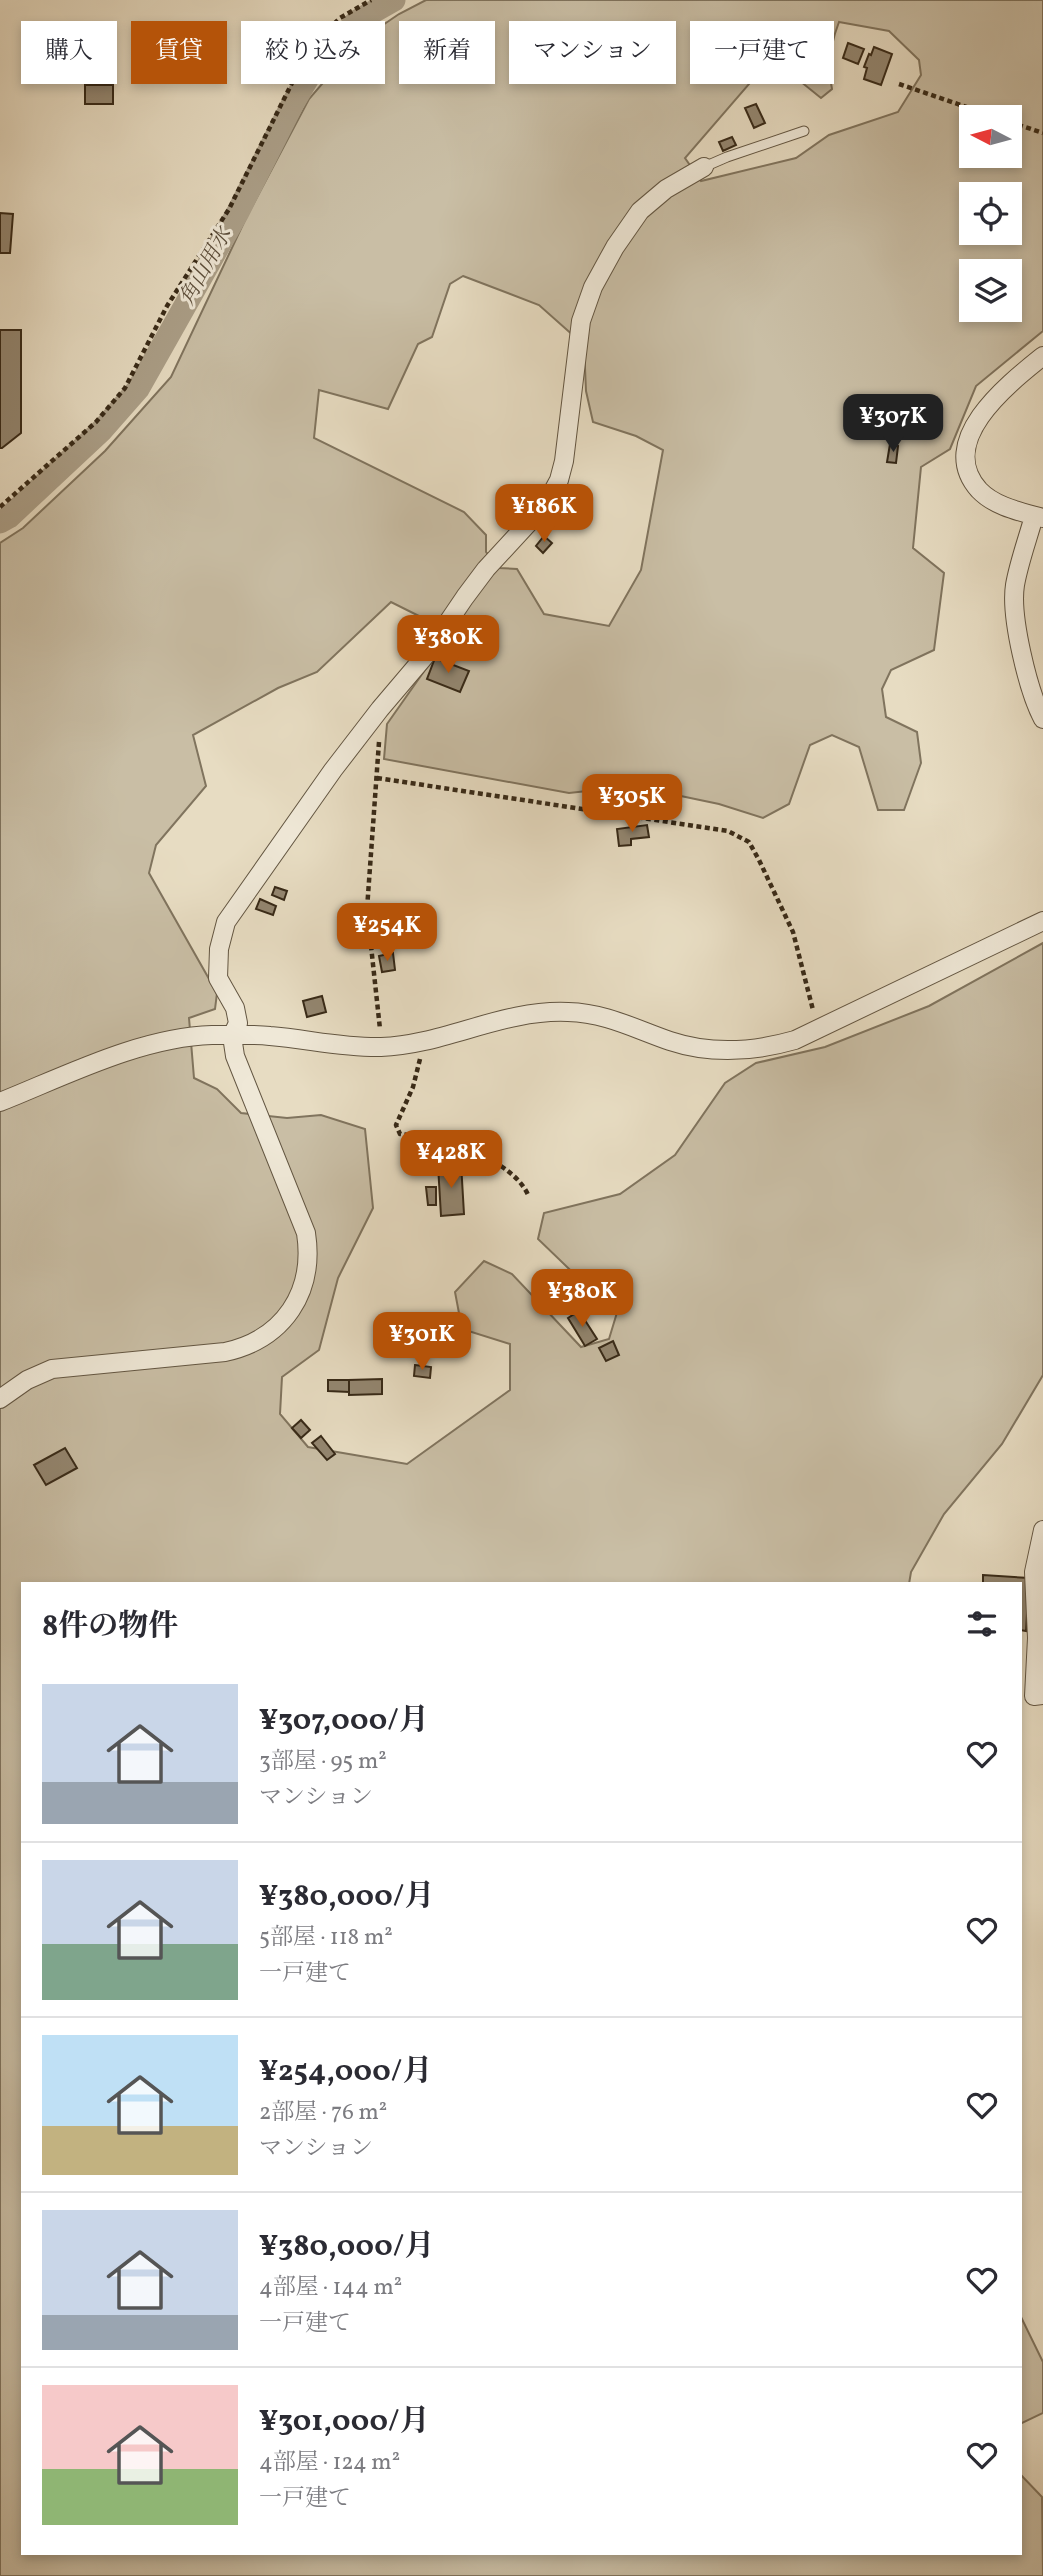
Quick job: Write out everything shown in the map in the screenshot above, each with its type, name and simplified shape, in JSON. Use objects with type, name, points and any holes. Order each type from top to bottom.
[{"type":"street","points":[[0,1399],[27,1380],[52,1369],[243,1348],[265,1337],[283,1321],[298,1300],[309,1254],[306,1233],[235,1056],[232,1036],[238,1023],[235,1007],[218,978],[219,949],[226,922],[333,770],[425,656],[486,569],[546,504],[559,480],[564,461],[581,321],[593,287],[615,247],[640,211],[666,189],[704,167]]},
{"type":"street","points":[[1043,356],[1010,382],[980,414],[967,444],[966,468],[980,491],[1001,505],[1038,517],[1015,586],[1014,613],[1031,692],[1043,719]]},
{"type":"street","points":[[0,1102],[101,1062],[159,1044],[209,1035],[269,1036],[382,1047],[418,1041],[510,1017],[569,1012],[605,1016],[671,1041],[704,1049],[763,1049],[795,1040],[1043,920]]},
{"type":"street","points":[[1032,1696],[1037,1637],[1034,1572],[1043,1530]]},
{"type":"lane","points":[[704,167],[804,131]]},
{"type":"path","points":[[0,508],[96,422],[125,388],[167,306],[229,209],[310,47],[340,18],[371,0]]},
{"type":"path","points":[[899,84],[961,105]]},
{"type":"path","points":[[1022,126],[1043,133]]},
{"type":"path","points":[[380,709],[367,909],[382,1047]]},
{"type":"path","points":[[377,778],[728,831],[749,842],[793,933],[818,1029]]},
{"type":"path","points":[[418,1041],[420,1062],[413,1087],[396,1125],[400,1134],[454,1146],[482,1156],[507,1169],[525,1186],[529,1197]]},
{"type":"shaded area","points":[[426,0],[1043,0],[1043,331],[976,386],[950,449],[921,467],[913,548],[944,573],[934,650],[891,670],[882,689],[886,717],[917,732],[921,763],[904,810],[878,810],[859,747],[832,735],[810,745],[789,804],[763,818],[719,804],[633,786],[569,793],[384,759],[387,724],[439,650],[433,623],[391,602],[317,672],[278,688],[193,735],[206,786],[156,845],[149,873],[217,993],[215,1009],[189,1018],[194,1078],[217,1089],[241,1113],[287,1118],[321,1115],[365,1129],[373,1208],[338,1278],[319,1350],[282,1377],[280,1414],[308,1447],[407,1464],[510,1390],[510,1344],[462,1329],[455,1292],[484,1261],[512,1274],[581,1347],[609,1339],[622,1296],[591,1290],[538,1239],[544,1213],[620,1194],[675,1155],[725,1083],[756,1063],[825,1047],[929,1006],[1043,943],[1043,1375],[1002,1444],[944,1514],[911,1572],[909,1582],[21,1582],[21,2555],[1022,2555],[1022,2476],[1042,2497],[1043,2576],[0,2576],[0,543],[23,528],[105,451],[171,377],[247,216],[309,99],[322,84],[385,84],[385,24]],"holes":[[[690,21],[834,21],[834,39],[839,22],[889,31],[919,60],[921,75],[898,112],[829,135],[796,158],[701,181],[685,158],[749,84],[690,84]],[[463,276],[539,305],[584,345],[586,391],[593,422],[636,436],[663,450],[641,570],[609,626],[544,614],[517,569],[499,568],[486,552],[486,535],[464,512],[314,438],[319,390],[388,409],[418,344],[432,337],[450,284]]]},
{"type":"shaded area","points":[[804,84],[831,84],[832,89],[821,98]]},
{"type":"shaded area","points":[[1022,2319],[1043,2362],[1043,2413],[1022,2423]]},
{"type":"building","points":[[848,43],[864,49],[858,64],[843,58]]},
{"type":"building","points":[[874,47],[892,54],[881,85],[864,79],[867,68],[864,67]]},
{"type":"building","points":[[85,85],[113,85],[113,104],[85,104]]},
{"type":"building","points":[[756,104],[765,123],[754,128],[745,108]]},
{"type":"building","points":[[732,137],[736,145],[723,151],[719,142]]},
{"type":"building","points":[[0,213],[13,214],[10,253],[0,253]]},
{"type":"building","points":[[0,330],[21,330],[21,433],[2,448],[0,448]]},
{"type":"building","points":[[890,444],[898,446],[896,463],[887,462]]},
{"type":"building","points":[[544,536],[552,543],[543,553],[536,546]]},
{"type":"building","points":[[435,658],[469,671],[460,692],[427,679]]},
{"type":"building","points":[[647,825],[649,837],[631,839],[631,845],[619,846],[617,829]]},
{"type":"building","points":[[275,887],[287,891],[284,900],[272,895]]},
{"type":"building","points":[[260,899],[276,906],[273,915],[256,909]]},
{"type":"building","points":[[393,953],[395,970],[382,972],[379,956]]},
{"type":"building","points":[[322,996],[326,1012],[307,1017],[303,1001]]},
{"type":"building","points":[[461,1163],[464,1214],[441,1216],[438,1165]]},
{"type":"building","points":[[426,1187],[436,1187],[436,1205],[428,1205]]},
{"type":"building","points":[[579,1311],[597,1339],[585,1346],[568,1318]]},
{"type":"building","points":[[613,1341],[619,1355],[606,1361],[599,1348]]},
{"type":"building","points":[[415,1365],[431,1367],[430,1378],[414,1376]]},
{"type":"building","points":[[382,1379],[382,1394],[349,1395],[349,1380]]},
{"type":"building","points":[[328,1380],[349,1380],[349,1392],[328,1391]]},
{"type":"building","points":[[301,1420],[310,1430],[301,1438],[292,1428]]},
{"type":"building","points":[[321,1436],[335,1454],[327,1460],[312,1443]]},
{"type":"building","points":[[65,1448],[77,1468],[46,1485],[34,1465]]},
{"type":"building","points":[[983,1575],[1029,1578],[1026,1631],[1022,1630],[1022,1582],[983,1582]]},
{"type":"waterway","name":"角山用水","points":[[0,522],[9,517],[102,430],[138,389],[238,212],[293,103],[318,61],[357,21],[394,0]]}]
